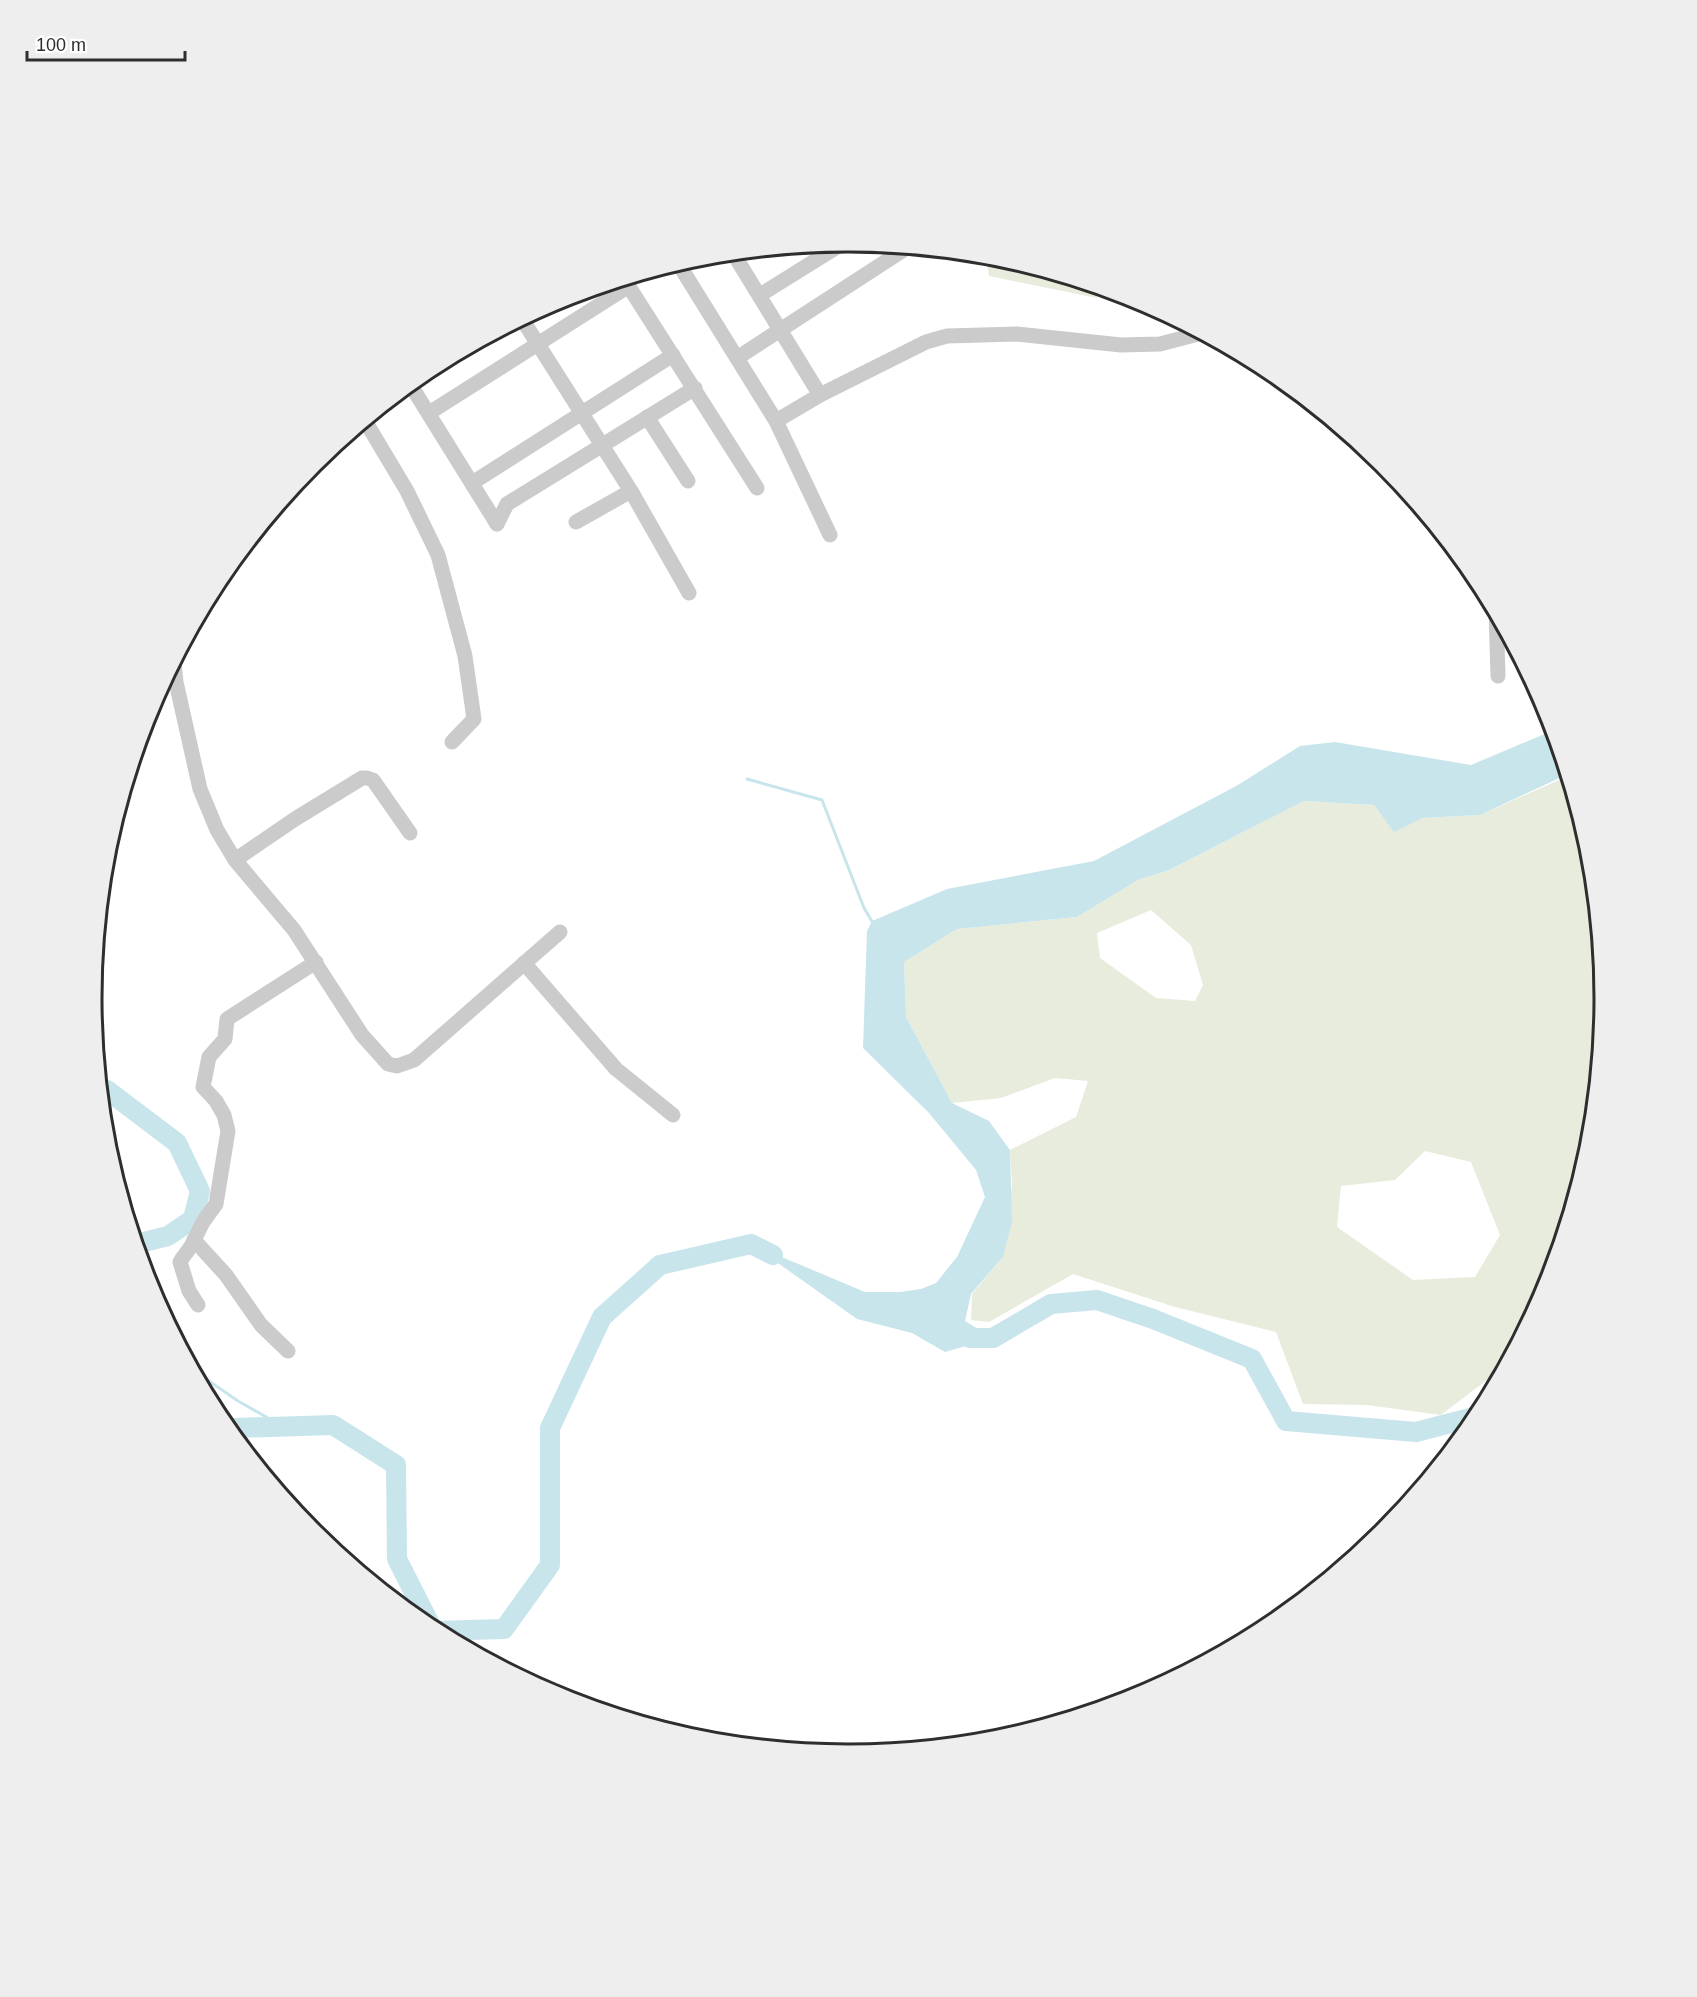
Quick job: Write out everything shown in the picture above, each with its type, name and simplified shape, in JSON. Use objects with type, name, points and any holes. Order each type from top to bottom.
[{"type":"street","points":[[760,296],[828,253]]},
{"type":"street","points":[[737,358],[896,254]]},
{"type":"street","points":[[738,260],[820,394]]},
{"type":"street","points":[[683,271],[776,421],[830,535]]},
{"type":"street","points":[[629,286],[757,488]]},
{"type":"street","points":[[429,413],[618,289]]},
{"type":"street","points":[[526,325],[631,491],[689,593]]},
{"type":"street","points":[[776,421],[820,394],[926,342],[947,336],[1017,334],[1121,345],[1160,344],[1192,336]]},
{"type":"street","points":[[472,483],[673,355]]},
{"type":"street","points":[[415,391],[497,524],[507,504],[695,388]]},
{"type":"street","points":[[647,417],[688,482]]},
{"type":"street","points":[[368,427],[407,491],[438,555],[465,656],[474,719],[452,742]]},
{"type":"street","points":[[576,522],[631,491]]},
{"type":"street","points":[[1497,628],[1498,676]]},
{"type":"street","points":[[175,676],[200,789],[217,830],[235,860],[294,930],[362,1035],[388,1064],[397,1066],[414,1060],[429,1049],[560,932]]},
{"type":"street","points":[[235,860],[295,819],[367,777],[373,780],[410,833]]},
{"type":"street","points":[[198,1305],[189,1291],[180,1262],[184,1253],[192,1247],[203,1222],[216,1204],[228,1131],[224,1115],[216,1101],[203,1087],[209,1057],[225,1039],[227,1019],[316,962]]},
{"type":"street","points":[[524,963],[616,1069],[673,1115]]},
{"type":"street","points":[[194,1240],[226,1275],[261,1325],[288,1351]]},
{"type":"green space","points":[[987,265],[1042,277],[1097,295],[1097,298],[989,276]]},
{"type":"green space","points":[[1561,779],[1581,853],[1589,901],[1595,998],[1589,1096],[1581,1144],[1570,1192],[1538,1284],[1496,1370],[1488,1379],[1441,1415],[1367,1405],[1303,1404],[1276,1332],[1175,1307],[1073,1274],[989,1322],[971,1320],[972,1294],[1003,1257],[1012,1184],[1010,1150],[1076,1117],[1088,1081],[1055,1078],[1001,1098],[952,1103],[906,1017],[904,962],[957,929],[1077,917],[1138,880],[1169,870],[1304,801],[1374,805],[1394,831],[1423,818],[1480,815]],"holes":[[[1151,910],[1191,945],[1203,985],[1195,1001],[1156,998],[1100,958],[1097,933]],[[1425,1151],[1471,1162],[1500,1235],[1475,1277],[1413,1280],[1337,1227],[1341,1186],[1395,1180]]]},
{"type":"water","points":[[1546,734],[1561,777],[1480,815],[1423,818],[1394,832],[1374,805],[1304,801],[1169,870],[1138,880],[1077,917],[957,929],[904,962],[906,1017],[952,1103],[989,1121],[1010,1150],[1012,1221],[1003,1257],[971,1294],[965,1321],[993,1338],[945,1352],[912,1333],[857,1319],[751,1244],[865,1292],[900,1292],[921,1289],[936,1283],[957,1257],[985,1197],[976,1170],[929,1113],[863,1048],[867,931],[872,921],[947,889],[1094,861],[1238,785],[1300,746],[1335,742],[1471,765]]},
{"type":"waterway","points":[[747,779],[822,800],[864,908],[873,923]]},
{"type":"waterway","points":[[108,1090],[177,1143],[200,1191],[193,1219],[168,1236],[144,1242]]},
{"type":"waterway","points":[[452,1630],[504,1629],[550,1565],[550,1428],[602,1317],[660,1265],[751,1244],[773,1255]]},
{"type":"waterway","points":[[967,1336],[969,1338],[993,1338],[1051,1304],[1097,1300],[1153,1319],[1252,1359],[1286,1421],[1416,1432],[1464,1419]]},
{"type":"waterway","points":[[207,1379],[238,1401],[282,1426]]},
{"type":"waterway","points":[[238,1428],[333,1425],[396,1465],[397,1559],[424,1612]]}]
